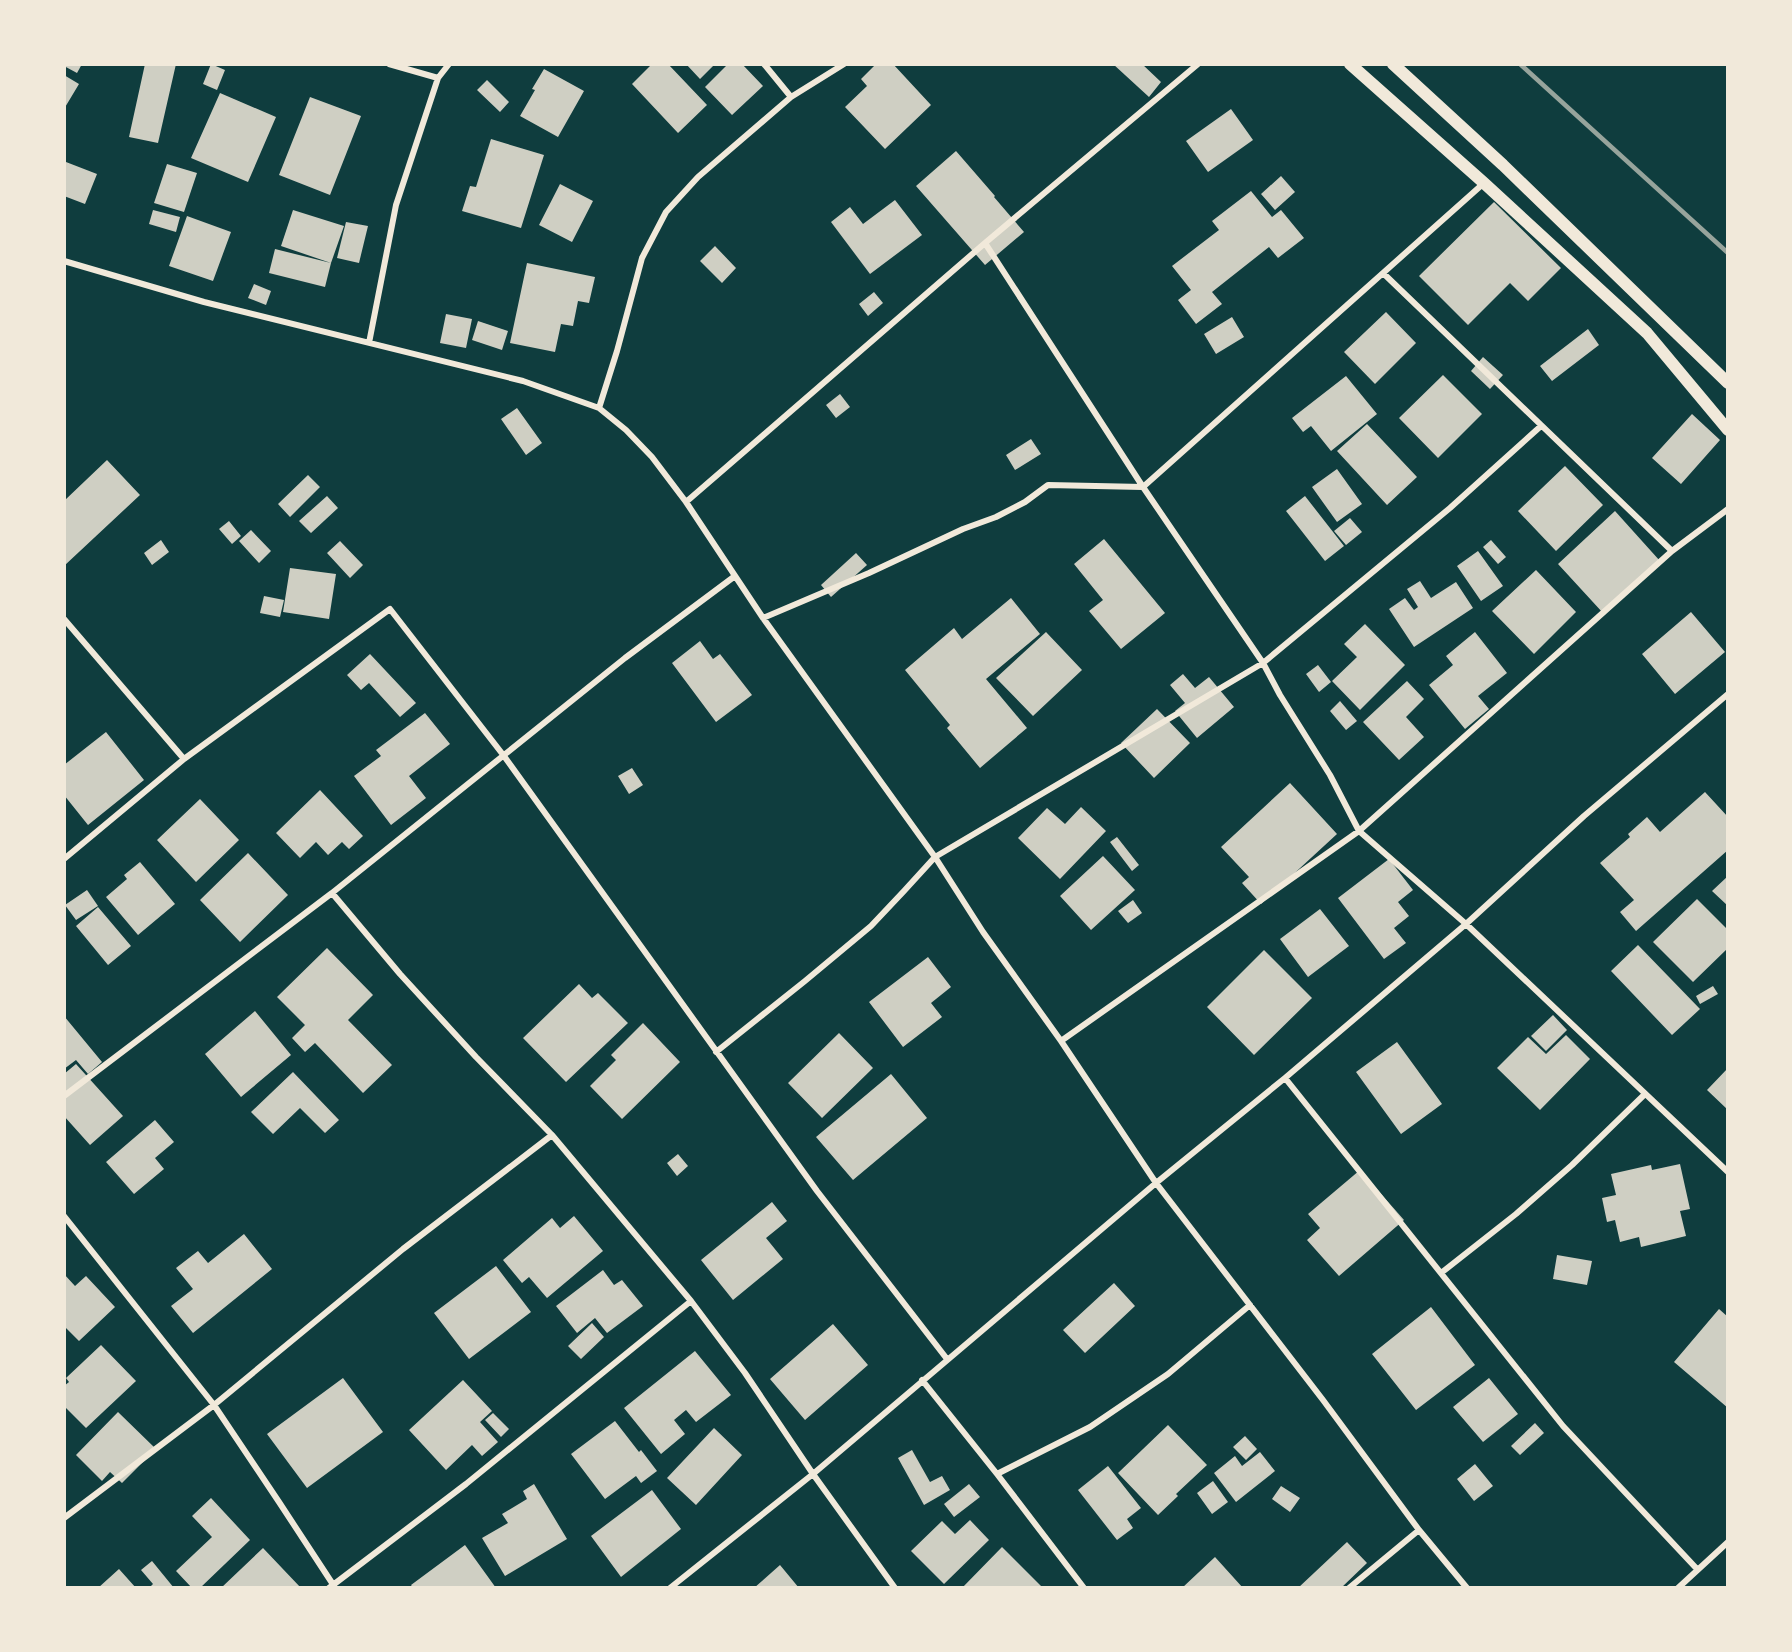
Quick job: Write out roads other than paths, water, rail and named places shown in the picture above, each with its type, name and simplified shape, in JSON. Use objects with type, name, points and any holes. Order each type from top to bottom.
[{"type":"main road","points":[[1350,64],[1647,333],[1728,430]]},
{"type":"main road","points":[[1393,64],[1503,165],[1728,383]]},
{"type":"street","points":[[389,64],[438,78]]},
{"type":"street","points":[[369,343],[396,206],[438,78],[449,64]]},
{"type":"street","points":[[764,64],[791,97]]},
{"type":"street","points":[[599,408],[642,258],[666,212],[698,177],[791,97],[844,64]]},
{"type":"street","points":[[686,502],[985,243],[1198,64]]},
{"type":"street","points":[[763,618],[996,516],[1025,502],[1048,485],[1143,487],[1484,183]]},
{"type":"street","points":[[985,243],[1143,487],[1263,663],[1280,695],[1330,775],[1359,831],[1466,924],[1728,1172]]},
{"type":"street","points":[[64,261],[204,302],[523,381],[599,408],[626,430],[652,457],[686,502],[763,618],[934,857],[983,932],[1061,1041],[1156,1182],[1419,1530],[1467,1587]]},
{"type":"street","points":[[1383,273],[1672,551]]},
{"type":"street","points":[[716,1052],[871,926],[934,857],[1263,663],[1450,508],[1541,426]]},
{"type":"street","points":[[1061,1041],[1359,831],[1672,551],[1728,509]]},
{"type":"street","points":[[64,1096],[332,893],[626,658],[735,576]]},
{"type":"street","points":[[64,859],[184,759],[390,609],[504,756],[817,1191],[947,1359]]},
{"type":"street","points":[[64,620],[184,759]]},
{"type":"street","points":[[670,1587],[813,1474],[1156,1182],[1285,1078],[1466,924],[1593,808],[1728,694]]},
{"type":"street","points":[[332,893],[400,974],[552,1135],[691,1301],[746,1373],[813,1474],[895,1587]]},
{"type":"street","points":[[1285,1078],[1563,1426],[1697,1569]]},
{"type":"street","points":[[1442,1273],[1516,1214],[1572,1165],[1645,1094]]},
{"type":"street","points":[[64,1518],[214,1405],[403,1249],[552,1135]]},
{"type":"street","points":[[64,1216],[214,1405],[332,1586],[466,1484],[691,1301]]},
{"type":"street","points":[[997,1474],[1090,1427],[1168,1374],[1250,1305]]},
{"type":"street","points":[[922,1380],[1084,1587]]},
{"type":"street","points":[[1349,1587],[1419,1530]]},
{"type":"street","points":[[1678,1587],[1728,1542]]},
{"type":"railway","points":[[1520,64],[1728,253]]}]
